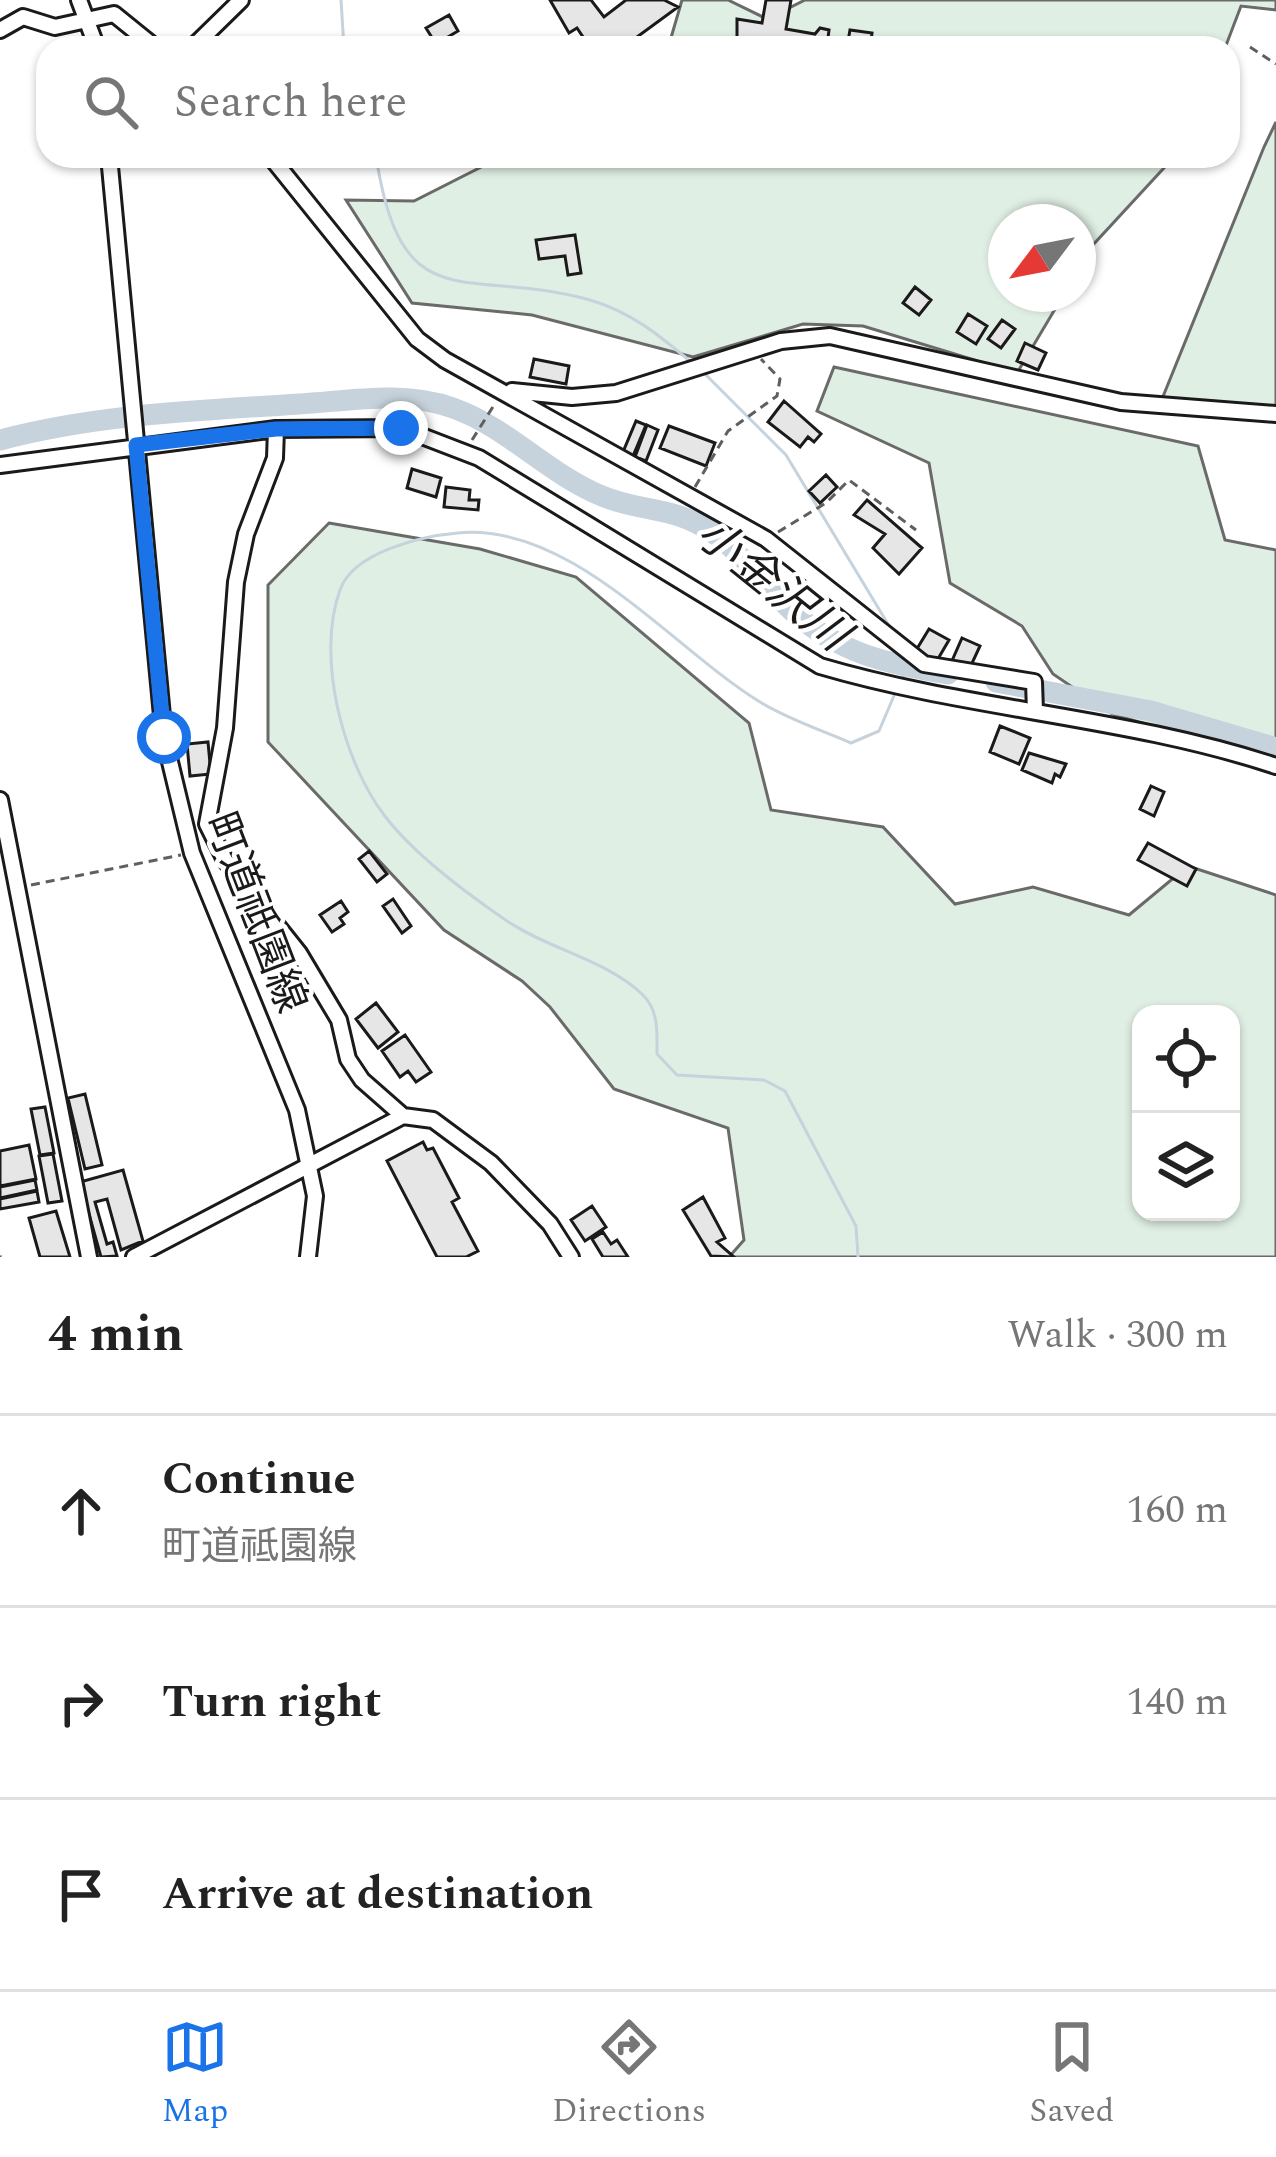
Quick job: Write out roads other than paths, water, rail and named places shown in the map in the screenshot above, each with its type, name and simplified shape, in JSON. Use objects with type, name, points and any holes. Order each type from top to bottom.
[{"type":"street","points":[[79,0],[92,36]]},
{"type":"street","points":[[205,36],[241,0]]},
{"type":"street","points":[[0,30],[23,17],[55,27],[85,17],[124,19],[143,36]]},
{"type":"street","name":"町道祗園線","points":[[110,168],[164,737],[192,853],[297,1110],[315,1196],[308,1257]]},
{"type":"street","points":[[280,168],[417,340],[766,539],[924,664],[1034,682],[1035,711]]},
{"type":"street","points":[[505,390],[572,397],[616,393],[750,351],[830,336],[1121,402],[1276,414]]},
{"type":"street","points":[[0,465],[276,429],[401,428],[478,458],[820,666],[879,683],[1035,711],[1276,766]]},
{"type":"street","points":[[276,429],[275,458],[246,534],[236,582],[224,728],[206,824],[225,860],[299,953],[339,1020],[348,1059],[362,1080],[403,1116],[433,1120],[490,1162],[550,1224],[572,1257]]},
{"type":"street","points":[[0,800],[89,1257]]},
{"type":"street","points":[[134,1257],[403,1116]]},
{"type":"waterway","points":[[341,0],[343,36]]},
{"type":"waterway","points":[[379,168],[388,209],[403,244],[422,266],[446,278],[546,291],[605,305],[644,325],[691,362]]},
{"type":"waterway","points":[[703,372],[786,455],[894,634]]},
{"type":"waterway","name":"小金沢川","points":[[0,440],[74,424],[185,412],[377,398],[435,403],[473,416],[582,487],[698,524],[734,550],[791,610],[845,647],[884,661],[948,674]]},
{"type":"waterway","points":[[858,1257],[856,1226],[785,1091],[764,1080],[677,1075],[657,1054],[654,1015],[643,995],[612,973],[523,931],[491,910],[396,830],[369,792],[345,737],[332,675],[333,616],[347,577],[390,548],[458,533],[500,535],[540,547],[580,567],[760,702],[851,743],[879,731],[896,691]]},
{"type":"waterway","name":"小金沢川","points":[[900,682],[908,668],[902,654]]},
{"type":"waterway","name":"小金沢川","points":[[996,682],[1151,711],[1276,748]]}]
